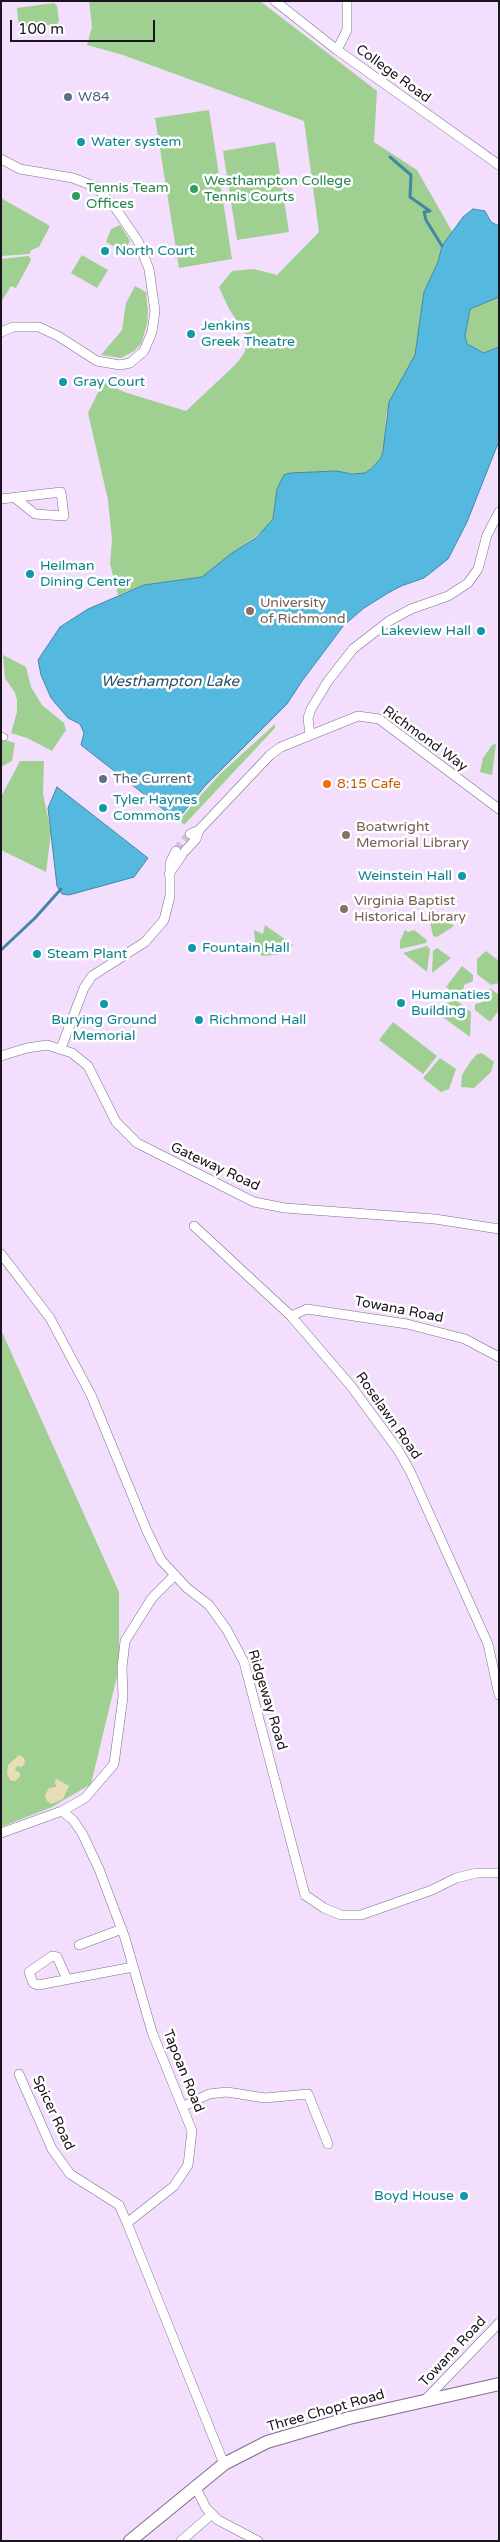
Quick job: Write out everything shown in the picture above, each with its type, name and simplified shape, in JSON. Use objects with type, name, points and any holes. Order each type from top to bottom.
[{"type":"main road","name":"Three Chopt Road","points":[[130,2541],[224,2464],[267,2442],[290,2434],[426,2400],[499,2384]]},
{"type":"street","name":"College Road","points":[[275,1],[337,50],[499,165]]},
{"type":"street","points":[[337,50],[347,30],[347,1]]},
{"type":"street","points":[[1,159],[30,172],[89,182],[100,191],[138,241],[149,269],[155,311],[152,332],[144,351],[130,363],[120,365],[97,361],[58,336],[39,327],[13,328],[1,332]]},
{"type":"street","points":[[1,499],[61,492],[64,516],[35,514],[15,498]]},
{"type":"street","points":[[310,735],[308,718],[311,709],[328,681],[353,650],[389,620],[410,609],[448,596],[468,583],[478,569],[487,535],[499,512]]},
{"type":"street","name":"Richmond Way","points":[[62,1048],[84,988],[92,976],[145,942],[164,920],[170,896],[170,863],[270,755],[281,748],[358,716],[372,717],[388,725],[499,809]]},
{"type":"street","points":[[1,1056],[37,1046],[62,1048]]},
{"type":"street","name":"Gateway Road","points":[[62,1048],[78,1056],[88,1066],[116,1122],[137,1143],[254,1202],[285,1208],[435,1219],[499,1229]]},
{"type":"street","name":"Roselawn Road","points":[[194,1226],[291,1316],[351,1386],[398,1450],[410,1471],[488,1644],[499,1695]]},
{"type":"street","name":"Ridgeway Road","points":[[1,1254],[19,1274],[55,1327],[91,1395],[146,1531],[161,1560],[187,1588],[210,1605],[227,1630],[244,1662],[305,1895],[324,1908],[341,1916],[361,1915],[432,1890],[456,1878],[477,1873],[499,1873]]},
{"type":"street","name":"Towana Road","points":[[291,1316],[307,1310],[406,1324],[465,1339],[499,1357]]},
{"type":"street","points":[[1,1834],[62,1811],[85,1798],[114,1764],[123,1697],[122,1668],[124,1641],[152,1598],[175,1575]]},
{"type":"street","name":"Tapoan Road","points":[[62,1811],[74,1820],[82,1832],[122,1929],[157,2046],[184,2106],[192,2131],[188,2165],[174,2186],[127,2223]]},
{"type":"street","points":[[79,1945],[122,1929]]},
{"type":"street","points":[[67,1979],[133,1967]]},
{"type":"street","name":"Spicer Road","points":[[19,2074],[52,2149],[70,2174],[119,2205],[127,2223]]},
{"type":"street","points":[[184,2106],[209,2094],[227,2092],[265,2098],[308,2094],[328,2144]]},
{"type":"street","points":[[127,2223],[224,2464]]},
{"type":"street","name":"Towana Road","points":[[426,2400],[499,2322]]},
{"type":"street","points":[[195,2486],[206,2508],[218,2520],[258,2541]]},
{"type":"street","points":[[181,2541],[212,2514]]},
{"type":"green space","points":[[89,1],[260,1],[377,91],[374,142],[417,170],[453,233],[442,246],[438,262],[424,292],[415,355],[386,415],[385,442],[381,458],[377,463],[365,473],[336,471],[290,473],[284,475],[277,489],[273,519],[266,529],[232,553],[208,574],[202,577],[144,585],[118,595],[110,564],[112,540],[108,500],[88,413],[103,382],[124,392],[186,411],[236,364],[245,352],[247,336],[229,309],[219,287],[232,271],[254,269],[277,275],[319,232],[304,121],[123,55],[87,45],[92,27]]},
{"type":"green space","points":[[54,3],[57,6],[59,21],[57,24],[19,28],[17,8]]},
{"type":"green space","name":"Westhampton College Tennis Courts","points":[[209,110],[232,259],[179,268],[155,118]]},
{"type":"green space","name":"Westhampton College Tennis Courts","points":[[275,142],[289,232],[237,240],[223,151]]},
{"type":"green space","points":[[1,198],[50,226],[39,247],[31,250],[30,254],[1,256]]},
{"type":"green space","points":[[120,225],[130,241],[124,252],[106,242],[111,229]]},
{"type":"green space","points":[[82,255],[108,270],[97,288],[71,273]]},
{"type":"green space","points":[[29,256],[31,260],[16,288],[11,286],[1,302],[1,259]]},
{"type":"green space","points":[[135,286],[146,292],[147,324],[141,344],[134,351],[121,358],[101,355],[122,330],[126,303]]},
{"type":"green space","points":[[499,297],[499,347],[485,353],[467,344],[465,336],[470,309]]},
{"type":"green space","points":[[3,655],[26,667],[31,687],[42,705],[64,723],[66,730],[52,751],[27,738],[11,733],[17,712],[17,700],[15,693],[5,678]]},
{"type":"green space","points":[[275,724],[275,728],[184,825],[180,820],[220,774]]},
{"type":"green space","points":[[1,739],[15,743],[12,761],[1,767]]},
{"type":"green space","points":[[496,744],[492,775],[480,772],[483,758],[492,745]]},
{"type":"green space","points":[[20,761],[44,761],[43,793],[51,833],[46,872],[1,850],[1,797]]},
{"type":"green space","points":[[427,907],[454,926],[437,937],[433,936]]},
{"type":"green space","points":[[265,925],[293,945],[285,954],[262,956],[256,950],[254,930],[263,934]]},
{"type":"green space","points":[[405,930],[408,932],[414,930],[427,940],[426,943],[400,949],[400,941]]},
{"type":"green space","points":[[427,946],[430,949],[427,972],[403,953]]},
{"type":"green space","points":[[437,948],[451,958],[432,973],[433,951]]},
{"type":"green space","points":[[486,951],[499,961],[499,983],[491,985],[477,974],[477,959]]},
{"type":"green space","points":[[462,966],[473,975],[473,981],[464,985],[463,994],[457,996],[446,987]]},
{"type":"green space","points":[[491,989],[499,995],[499,1010],[490,1022],[475,1010],[475,1004],[483,1002],[486,990]]},
{"type":"green space","points":[[456,1000],[471,1012],[470,1037],[440,1015],[438,1006]]},
{"type":"green space","points":[[393,1022],[437,1056],[423,1074],[379,1040]]},
{"type":"green space","points":[[482,1053],[494,1062],[491,1072],[474,1088],[461,1087],[462,1075],[470,1062],[477,1054]]},
{"type":"green space","points":[[440,1058],[456,1069],[449,1089],[441,1092],[423,1078]]},
{"type":"green space","points":[[1,1330],[119,1592],[119,1668],[91,1784],[52,1807],[1,1827]]},
{"type":"sand","points":[[19,1755],[24,1758],[25,1764],[21,1767],[17,1766],[15,1770],[20,1773],[20,1777],[15,1781],[10,1780],[7,1774],[8,1765]]},
{"type":"sand","points":[[57,1779],[69,1786],[63,1799],[51,1804],[46,1800],[45,1795],[49,1788],[56,1787],[55,1780]]},
{"type":"water","name":"Westhampton Lake","points":[[473,209],[485,211],[491,222],[499,226],[499,297],[470,309],[465,336],[467,344],[484,353],[499,347],[499,441],[467,522],[448,559],[424,578],[401,586],[364,608],[344,625],[287,704],[205,786],[177,820],[81,745],[84,733],[80,724],[68,718],[51,698],[41,675],[38,660],[60,627],[88,609],[144,585],[202,577],[232,553],[257,537],[273,519],[277,489],[284,475],[290,473],[336,471],[352,474],[365,473],[372,468],[381,458],[383,451],[389,402],[415,355],[424,292],[438,262],[442,246],[463,217]]},
{"type":"water","points":[[57,787],[148,858],[134,877],[69,895],[62,894],[57,886],[48,808]]},
{"type":"waterway","points":[[390,157],[411,175],[410,197],[430,211],[424,212],[426,220],[442,246]]},
{"type":"waterway","points":[[1,950],[35,918],[61,889]]},
{"type":"tunnel","points":[[176,851],[190,834]]},
{"type":"place","name":"W84","points":[[68,97]]},
{"type":"place","name":"Water system","points":[[81,142]]},
{"type":"place","name":"Westhampton College Tennis Courts","points":[[194,189]]},
{"type":"place","name":"Tennis Team Offices","points":[[76,196]]},
{"type":"place","name":"North Court","points":[[105,251]]},
{"type":"place","name":"Jenkins Greek Theatre","points":[[191,334]]},
{"type":"place","name":"Gray Court","points":[[63,382]]},
{"type":"place","name":"Heilman Dining Center","points":[[30,574]]},
{"type":"place","name":"University of Richmond","points":[[250,611]]},
{"type":"place","name":"Lakeview Hall","points":[[481,631]]},
{"type":"place","name":"The Current","points":[[103,779]]},
{"type":"place","name":"8:15 Cafe","points":[[327,784]]},
{"type":"place","name":"Tyler Haynes Commons","points":[[103,808]]},
{"type":"place","name":"Boatwright Memorial Library","points":[[346,835]]},
{"type":"place","name":"Weinstein Hall","points":[[462,876]]},
{"type":"place","name":"Virginia Baptist Historical Library","points":[[344,909]]},
{"type":"place","name":"Fountain Hall","points":[[192,948]]},
{"type":"place","name":"Steam Plant","points":[[37,954]]},
{"type":"place","name":"Humanaties Building","points":[[401,1003]]},
{"type":"place","name":"Burying Ground Memorial","points":[[104,1004]]},
{"type":"place","name":"Richmond Hall","points":[[199,1020]]},
{"type":"place","name":"Boyd House","points":[[464,2196]]}]
